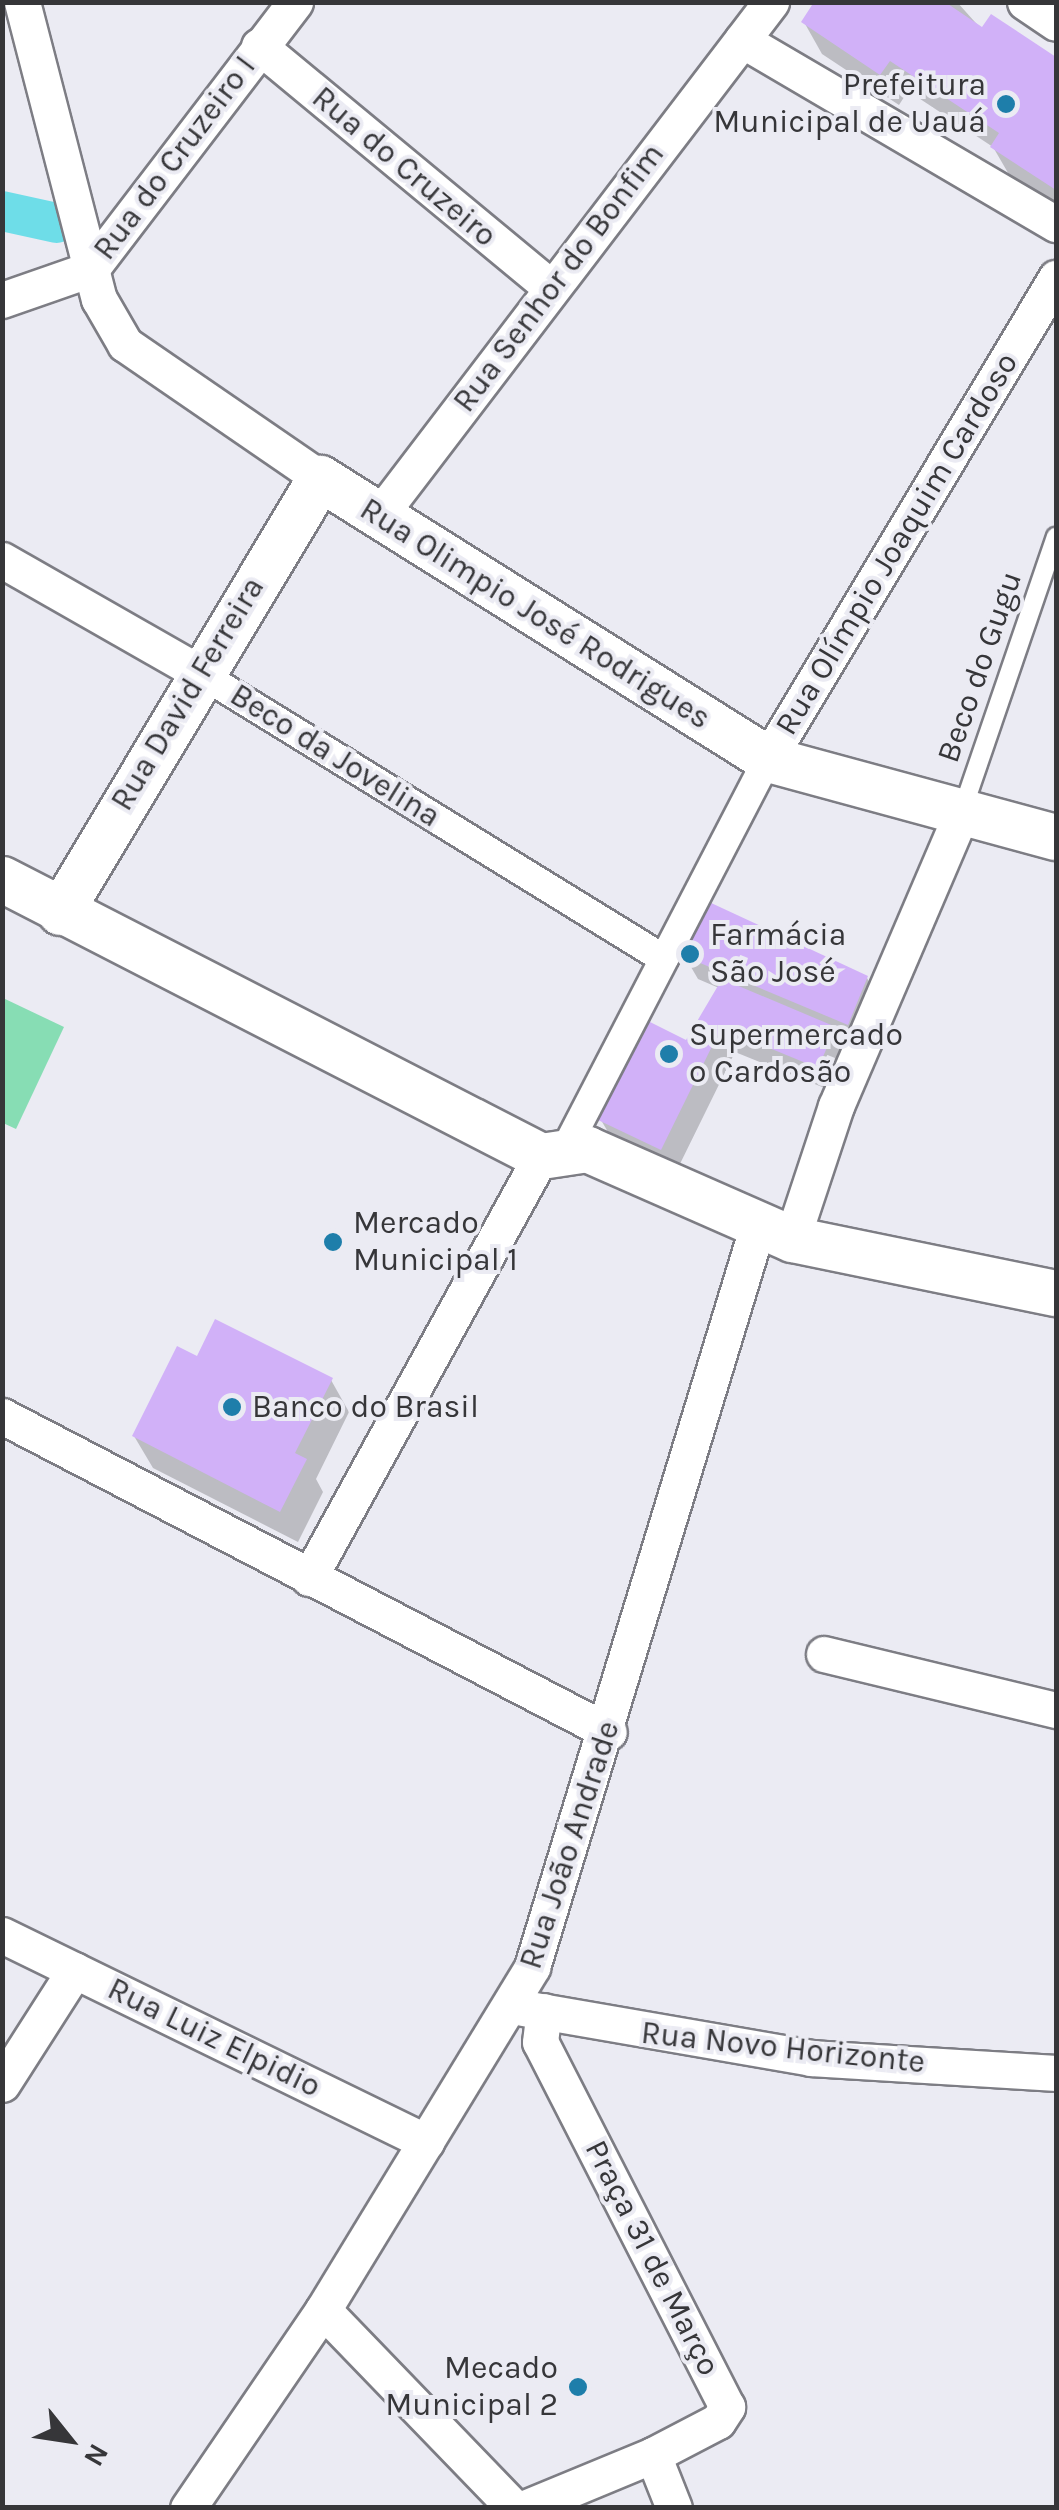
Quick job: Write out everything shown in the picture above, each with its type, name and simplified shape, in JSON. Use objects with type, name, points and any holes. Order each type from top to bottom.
[{"type":"street","name":"Rua Olimpio José Rodrigues","points":[[22,2],[91,270],[125,344],[378,517],[768,758],[960,817],[1056,837]]},
{"type":"street","name":"Rua do Cruzeiro I","points":[[91,270],[296,2]]},
{"type":"street","name":"Rua Senhor do Bonfim","points":[[378,517],[771,2]]},
{"type":"street","points":[[1025,2],[1056,23]]},
{"type":"street","points":[[742,40],[1056,224]]},
{"type":"street","name":"Rua do Cruzeiro","points":[[259,46],[550,288]]},
{"type":"street","points":[[2,300],[91,270]]},
{"type":"street","name":"Rua Olímpio Joaquim Cardoso","points":[[768,758],[1056,278]]},
{"type":"street","name":"Rua David Ferreira","points":[[60,912],[198,672],[320,478]]},
{"type":"street","name":"Beco da Jovelina","points":[[2,560],[198,672],[664,958]]},
{"type":"street","points":[[309,1578],[664,958],[768,758]]},
{"type":"street","name":"Rua João Andrade","points":[[188,2508],[323,2310],[426,2142],[528,2008],[609,1732],[775,1232],[836,1106],[960,817]]},
{"type":"street","points":[[2,879],[60,912],[554,1152],[775,1232],[1056,1293]]},
{"type":"street","points":[[2,1416],[609,1732]]},
{"type":"street","points":[[824,1654],[1056,1710]]},
{"type":"street","name":"Rua Luiz Elpidio","points":[[2,1935],[426,2142]]},
{"type":"street","points":[[2,2084],[75,1970]]},
{"type":"street","name":"Rua Novo Horizonte","points":[[528,2008],[811,2058],[1056,2073]]},
{"type":"street","name":"Praça 31 de Março","points":[[525,2508],[653,2455],[718,2422],[727,2407],[540,2042],[528,2008]]},
{"type":"street","points":[[323,2310],[514,2508]]},
{"type":"street","points":[[653,2455],[674,2508]]},
{"type":"lane","name":"Beco do Gugu","points":[[960,817],[1056,537]]},
{"type":"green space","points":[[3,998],[64,1027],[16,1129],[3,1123]]},
{"type":"building","name":"Prefeitura Municipal de Uauá","points":[[814,2],[945,2],[982,27],[991,14],[1056,57],[1056,190],[990,147],[999,133],[890,61],[880,75],[801,22]]},
{"type":"building","points":[[709,902],[868,976],[848,1025],[681,955]]},
{"type":"building","name":"Supermercado o Cardosão","points":[[722,979],[836,1027],[818,1068],[721,1028],[661,1150],[598,1120],[646,1020],[686,1040]]},
{"type":"building","name":"Banco do Brasil","points":[[215,1319],[333,1378],[295,1453],[307,1459],[280,1512],[132,1436],[177,1346],[197,1356]]},
{"type":"waterway","points":[[2,211],[57,223]]},
{"type":"place","name":"Prefeitura Municipal de Uauá","points":[[1006,104]]},
{"type":"place","name":"Farmácia São José","points":[[690,954]]},
{"type":"place","name":"Supermercado o Cardosão","points":[[669,1054]]},
{"type":"place","name":"Mercado Municipal 1","points":[[333,1242]]},
{"type":"place","name":"Banco do Brasil","points":[[232,1407]]},
{"type":"place","name":"Mecado Municipal 2","points":[[578,2387]]}]
